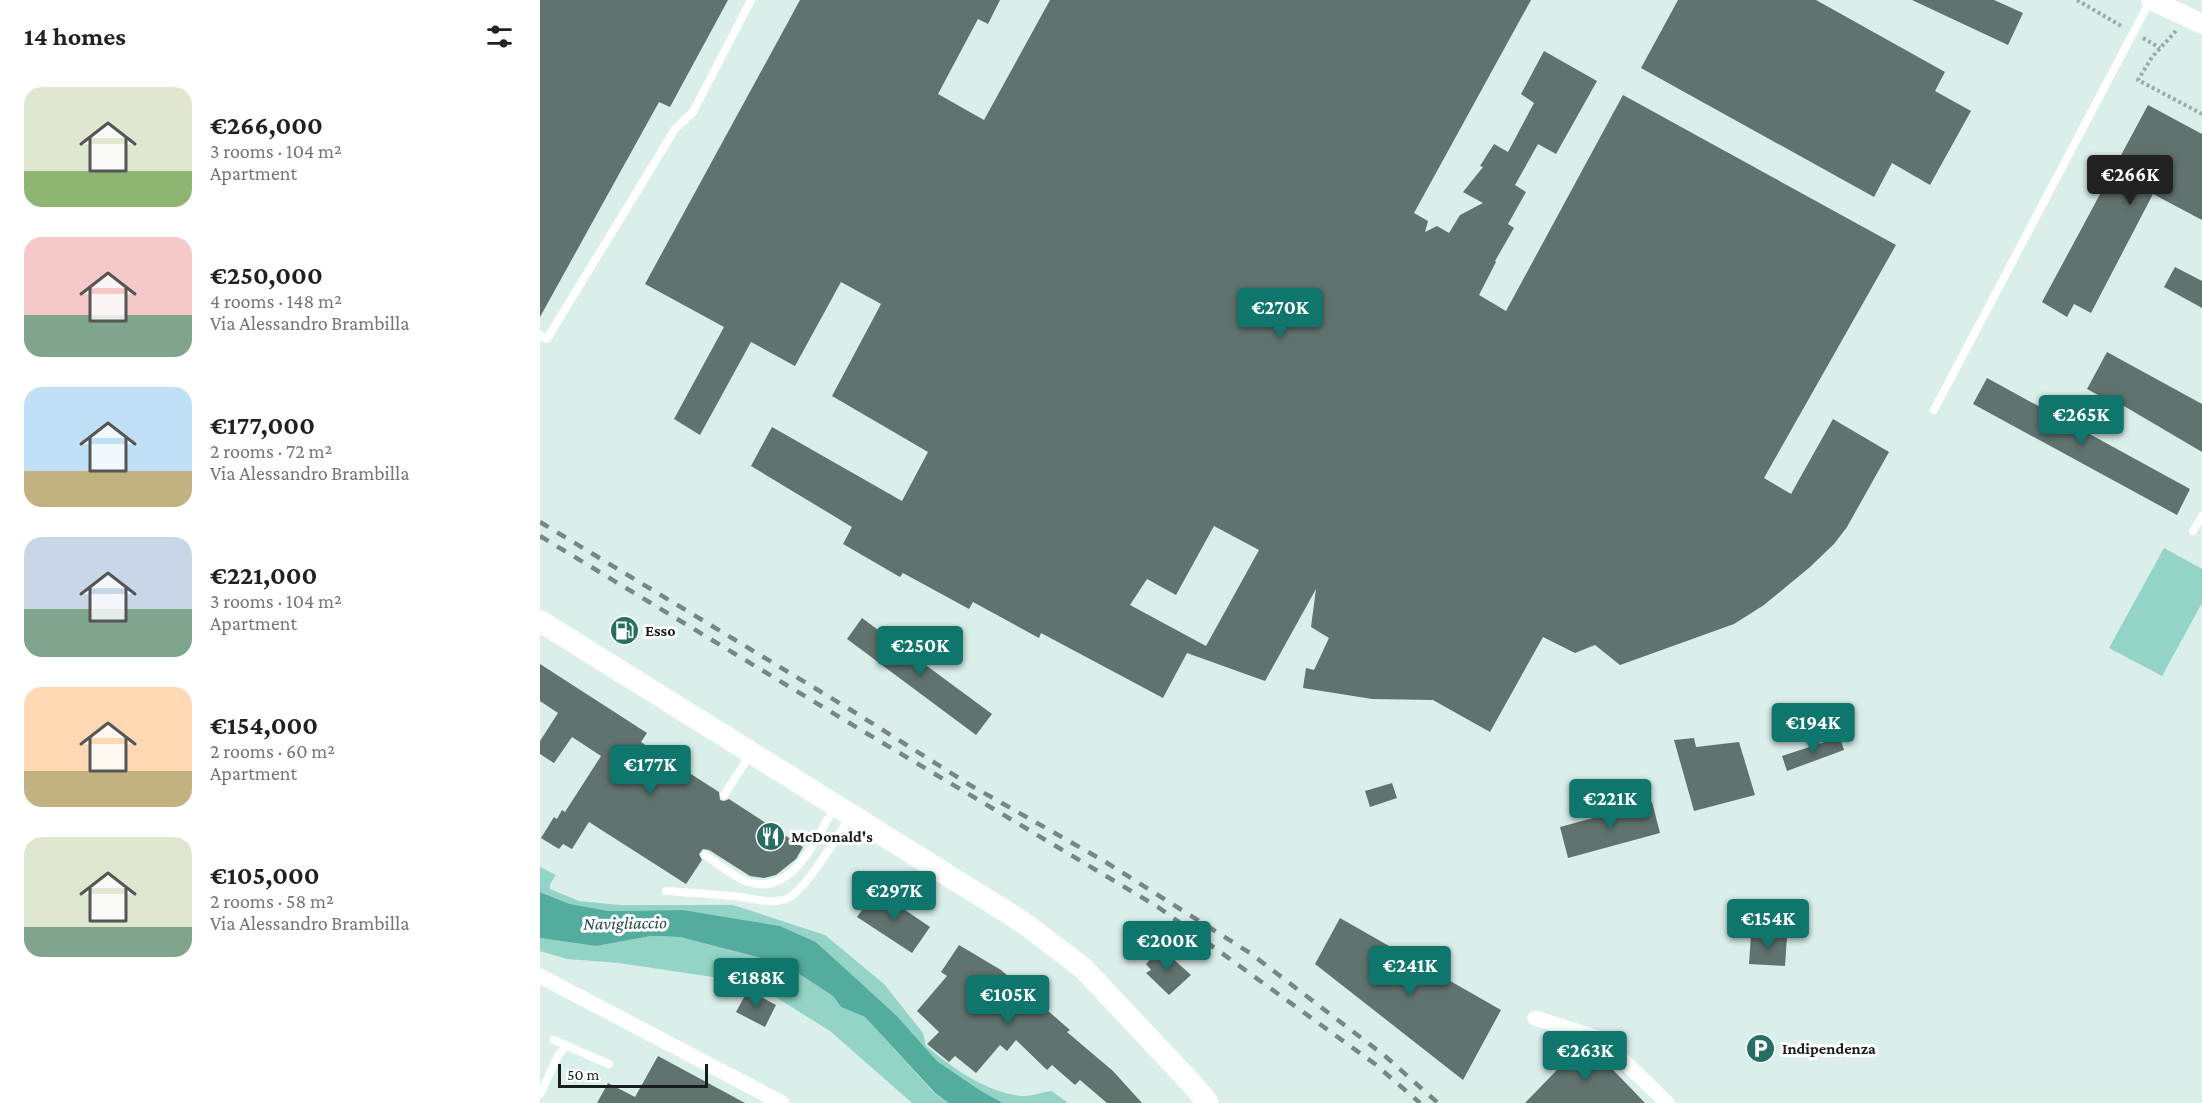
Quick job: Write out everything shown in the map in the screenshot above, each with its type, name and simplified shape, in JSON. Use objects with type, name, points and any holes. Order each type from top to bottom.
[{"type":"main road","points":[[540,621],[1021,921],[1083,968],[1186,1076],[1208,1103]]},
{"type":"street","points":[[2151,0],[2195,21]]},
{"type":"street","points":[[540,976],[782,1103]]},
{"type":"street","points":[[1535,1018],[1601,1039],[1667,1103]]},
{"type":"lane","points":[[540,335],[547,339],[675,129],[693,112],[751,0]]},
{"type":"lane","points":[[1934,410],[2151,0]]},
{"type":"lane","points":[[2193,531],[2202,516]]},
{"type":"lane","points":[[723,795],[751,754]]},
{"type":"lane","points":[[705,855],[747,882],[768,884],[786,878],[843,810]]},
{"type":"lane","points":[[666,891],[765,901],[787,899],[799,890],[830,848],[843,810]]},
{"type":"lane","points":[[554,1040],[609,1064]]},
{"type":"lane","points":[[540,1094],[560,1054],[567,1046]]},
{"type":"path","points":[[2077,0],[2160,48]]},
{"type":"path","points":[[2195,21],[2160,48],[2138,80],[2202,114]]},
{"type":"shaded area","points":[[2164,548],[2202,569],[2202,603],[2162,676],[2109,648]]},
{"type":"shaded area","points":[[540,867],[556,875],[550,884],[550,889],[579,901],[620,905],[733,905],[825,935],[884,984],[923,1033],[926,1046],[958,1070],[982,1084],[1007,1093],[1024,1096],[1052,1091],[1068,1103],[1003,1103],[981,1091],[937,1061],[897,1016],[816,942],[780,926],[683,910],[609,911],[570,904],[540,892]]},
{"type":"shaded area","points":[[651,936],[680,937],[784,964],[833,996],[841,1007],[865,1017],[934,1093],[949,1103],[912,1103],[830,1031],[753,983],[619,963],[567,959],[540,951],[540,938],[596,946]]},
{"type":"water","name":"Navigliaccio","points":[[540,892],[570,904],[609,911],[683,910],[780,926],[816,942],[897,1016],[937,1061],[1003,1103],[949,1103],[935,1093],[865,1017],[841,1007],[833,996],[784,964],[680,937],[651,936],[596,946],[540,938]]},
{"type":"building","points":[[540,0],[728,0],[670,107],[659,102],[540,317]]},
{"type":"building","points":[[800,0],[1000,0],[988,24],[978,19],[938,94],[984,120],[1050,0],[1531,0],[1414,213],[1428,221],[1425,232],[1437,226],[1449,233],[1460,215],[1483,203],[1463,192],[1483,167],[1480,166],[1494,144],[1508,152],[1534,103],[1521,94],[1544,51],[1597,81],[1556,154],[1538,144],[1515,185],[1526,192],[1508,224],[1514,228],[1479,295],[1506,311],[1623,95],[1896,245],[1764,478],[1791,494],[1833,419],[1889,452],[1847,527],[1834,544],[1764,605],[1734,624],[1620,665],[1595,645],[1575,653],[1543,637],[1490,732],[1433,700],[1372,699],[1303,688],[1306,668],[1314,670],[1329,638],[1311,627],[1316,589],[1265,681],[1187,653],[1163,698],[1041,633],[1039,638],[973,602],[969,609],[903,573],[900,577],[843,544],[852,527],[751,466],[772,427],[902,501],[928,452],[832,396],[881,304],[841,282],[795,366],[751,342],[700,435],[674,419],[724,327],[645,284]],"holes":[[[1214,526],[1259,550],[1206,646],[1130,605],[1147,579],[1176,595]]]},
{"type":"building","points":[[1678,0],[1816,0],[1945,72],[1935,91],[1971,111],[1930,185],[1892,163],[1874,197],[1641,68]]},
{"type":"building","points":[[1912,0],[1994,0],[2023,13],[2008,45]]},
{"type":"building","points":[[2148,105],[2202,134],[2202,220],[2153,194],[2091,313],[2074,304],[2067,317],[2042,302]]},
{"type":"building","points":[[2175,267],[2202,281],[2202,308],[2164,287]]},
{"type":"building","points":[[2107,352],[2202,404],[2202,452],[2124,406],[2122,408],[2087,389]]},
{"type":"building","points":[[1987,378],[2190,489],[2177,515],[1973,404]]},
{"type":"building","points":[[862,618],[992,714],[976,735],[847,639]]},
{"type":"building","points":[[540,664],[647,733],[641,742],[719,792],[720,800],[729,799],[803,847],[796,859],[776,875],[764,878],[750,876],[709,850],[703,849],[699,854],[702,860],[686,884],[589,822],[572,849],[563,844],[559,849],[541,838],[554,817],[557,819],[562,810],[565,812],[601,756],[572,737],[554,763],[540,754],[540,741],[558,713],[540,701]]},
{"type":"building","points":[[1840,737],[1844,750],[1787,771],[1782,756]]},
{"type":"building","points":[[1694,738],[1696,747],[1739,742],[1755,795],[1694,811],[1674,740]]},
{"type":"building","points":[[1392,783],[1397,798],[1370,807],[1365,791]]},
{"type":"building","points":[[1652,802],[1660,833],[1568,858],[1560,827]]},
{"type":"building","points":[[876,890],[930,927],[912,953],[857,917]]},
{"type":"building","points":[[1340,918],[1501,1010],[1463,1080],[1315,964]]},
{"type":"building","points":[[1751,935],[1787,937],[1785,966],[1749,964]]},
{"type":"building","points":[[959,945],[1001,970],[1070,1030],[1067,1032],[1113,1071],[1142,1103],[1107,1103],[1080,1080],[1075,1085],[1052,1065],[1047,1070],[1016,1040],[1007,1051],[1000,1045],[976,1073],[955,1056],[949,1062],[927,1044],[939,1032],[917,1011],[947,976],[941,972]]},
{"type":"building","points":[[1161,948],[1191,975],[1169,995],[1146,973],[1151,970],[1146,964]]},
{"type":"building","points":[[748,990],[776,1005],[765,1027],[736,1012]]},
{"type":"building","points":[[1583,1043],[1590,1046],[1645,1103],[1525,1103]]},
{"type":"building","points":[[658,1056],[745,1103],[597,1103],[608,1083],[635,1097]]},
{"type":"railway","points":[[540,522],[851,710],[970,785],[1104,861],[1250,953],[1385,1056],[1438,1103]]},
{"type":"railway","points":[[540,536],[1158,907],[1375,1064],[1420,1103]]},
{"type":"place","name":"Esso","points":[[624,630]]},
{"type":"place","name":"McDonald's","points":[[770,836]]},
{"type":"place","name":"Indipendenza","points":[[1761,1048]]}]
